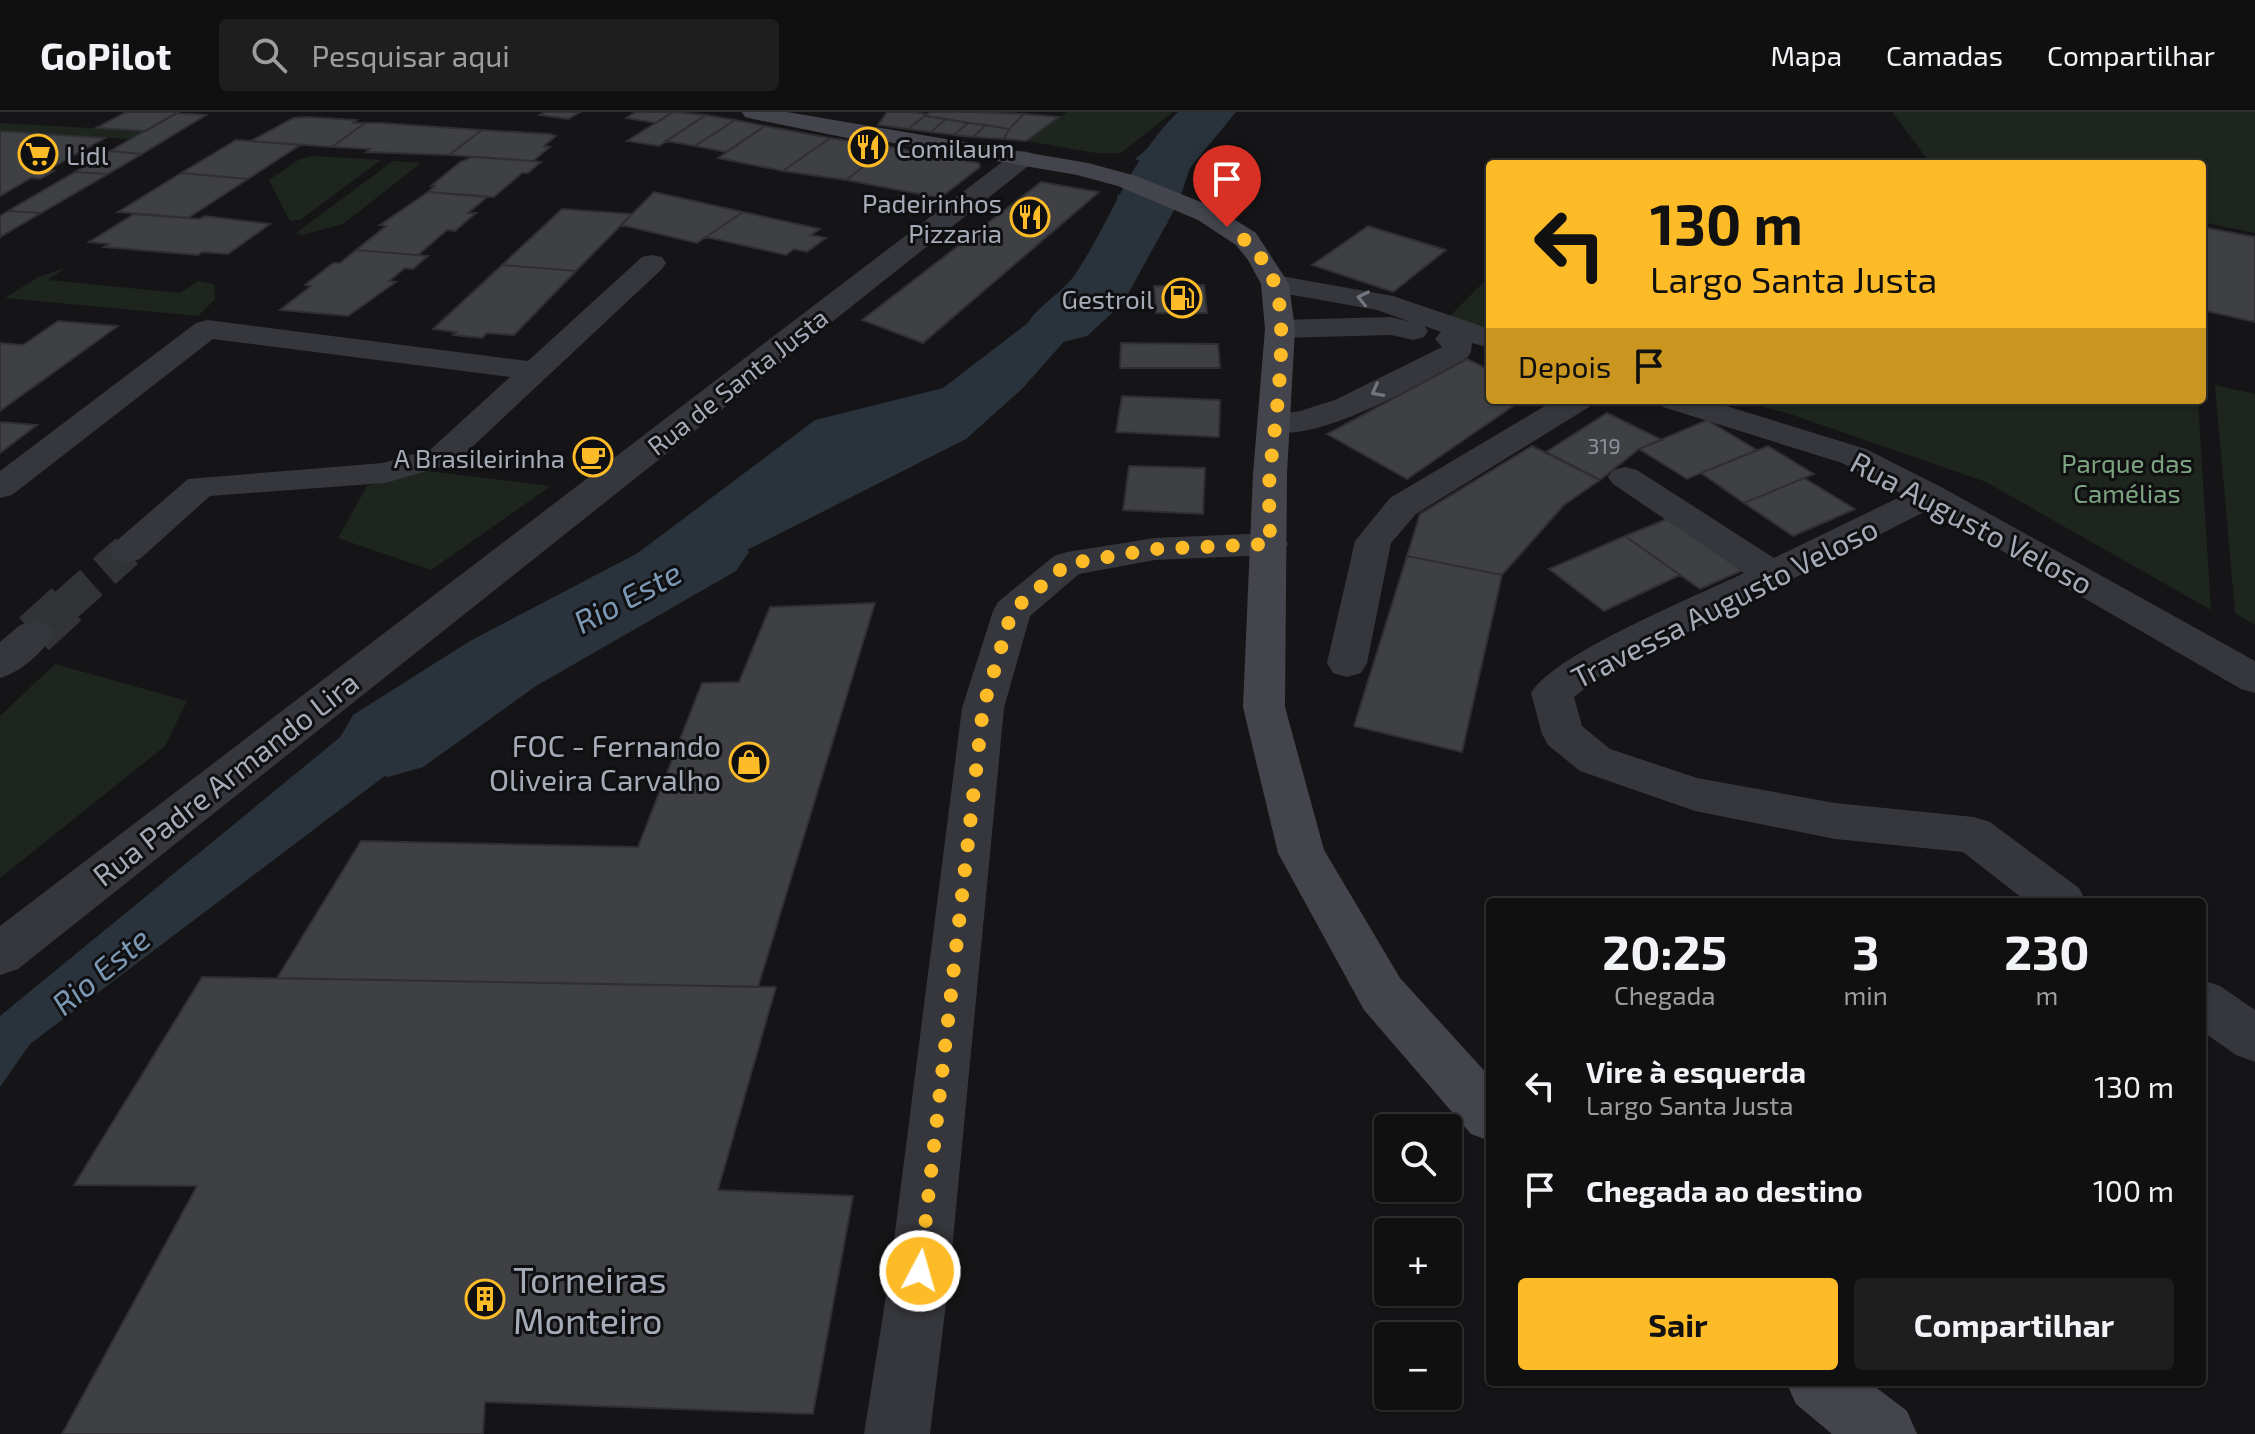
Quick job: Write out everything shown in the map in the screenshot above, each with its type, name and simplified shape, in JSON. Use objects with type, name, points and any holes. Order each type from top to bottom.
[{"type":"main road","points":[[753,112],[852,132],[876,133],[1079,168],[1137,185],[1207,214],[1246,239],[1261,258],[1275,284],[1280,329],[1276,424],[1270,474],[1264,707],[1301,853],[1382,994],[1486,1111]]},
{"type":"main road","points":[[759,113],[775,112]]},
{"type":"main road","points":[[863,112],[857,126],[876,133]]},
{"type":"main road","points":[[1823,1386],[1884,1434]]},
{"type":"street","name":"Rua de Santa Justa","points":[[451,603],[1023,158]]},
{"type":"street","points":[[127,551],[200,486],[385,473],[443,456],[652,263]]},
{"type":"street","points":[[1275,284],[1383,302],[1486,338]]},
{"type":"street","points":[[1280,329],[1391,326],[1486,348]]},
{"type":"street","points":[[0,488],[207,329],[532,371]]},
{"type":"street","points":[[1276,424],[1309,422],[1341,411],[1456,352],[1458,345],[1450,339]]},
{"type":"street","points":[[1347,663],[1373,541],[1403,506],[1571,404]]},
{"type":"street","name":"Rua Augusto Veloso","points":[[1687,404],[1854,456],[1931,495],[2255,679]]},
{"type":"street","points":[[1625,477],[1773,575]]},
{"type":"street","name":"Travessa Augusto Veloso","points":[[1931,495],[1585,667],[1552,693],[1563,734],[1595,760],[1695,794],[1835,821],[1974,835],[2057,898]]},
{"type":"street","points":[[897,1434],[920,1271],[983,708],[1012,611],[1067,564],[1155,549],[1270,544]]},
{"type":"street","name":"Rua Padre Armando Lira","points":[[0,954],[451,603]]},
{"type":"street","points":[[0,664],[34,634]]},
{"type":"street","points":[[2206,1005],[2255,1039]]},
{"type":"green space","points":[[1067,112],[1173,112],[1121,153],[1096,153],[1026,141]]},
{"type":"green space","points":[[1892,112],[2255,112],[2255,233],[2206,223],[2206,160],[1928,160]]},
{"type":"green space","points":[[0,123],[146,131],[131,139],[0,131]]},
{"type":"green space","points":[[314,156],[381,160],[300,220],[290,221],[269,180],[300,159]]},
{"type":"green space","points":[[393,161],[421,163],[343,224],[302,235],[296,233]]},
{"type":"green space","points":[[65,268],[48,280],[180,293],[198,281],[214,284],[215,299],[198,316],[5,298],[38,277]]},
{"type":"green space","points":[[1486,280],[1486,331],[1448,318]]},
{"type":"green space","points":[[2215,385],[2255,394],[2255,625],[2235,613]]},
{"type":"green space","name":"Parque das Camélias","points":[[1753,404],[2198,404],[2211,610],[1986,482]]},
{"type":"green space","points":[[426,471],[551,486],[431,570],[338,538],[367,486]]},
{"type":"green space","points":[[55,664],[187,701],[165,746],[0,878],[0,716]]},
{"type":"water","points":[[1191,112],[1225,112],[1197,144],[1184,177],[1135,159]]},
{"type":"water","points":[[1118,194],[1168,223],[1023,388],[966,439],[605,622],[559,612],[815,420],[943,388],[1068,292],[1111,228]]},
{"type":"water","points":[[475,654],[494,655],[521,673],[30,1044],[0,1087],[0,1016],[355,725]]},
{"type":"building","points":[[126,112],[179,112],[146,131],[96,128]]},
{"type":"building","points":[[545,112],[580,112],[568,119],[540,115]]},
{"type":"building","points":[[636,112],[673,112],[656,123],[626,118]]},
{"type":"building","points":[[673,112],[706,115],[659,146],[627,141]]},
{"type":"building","points":[[887,112],[927,114],[908,129],[878,125]]},
{"type":"building","points":[[930,112],[1024,114],[1009,129],[925,116]]},
{"type":"building","points":[[176,113],[206,115],[142,154],[110,151]]},
{"type":"building","points":[[1024,114],[1059,117],[1026,141],[1004,139]]},
{"type":"building","points":[[706,115],[735,120],[695,146],[666,141]]},
{"type":"building","points":[[925,116],[946,119],[931,132],[908,129]]},
{"type":"building","points":[[293,118],[365,123],[332,147],[251,141]]},
{"type":"building","points":[[946,119],[968,123],[954,135],[931,132]]},
{"type":"building","points":[[735,120],[765,126],[726,152],[695,146]]},
{"type":"building","points":[[365,123],[482,130],[449,155],[366,152],[370,149],[332,147]]},
{"type":"building","points":[[968,123],[986,125],[973,137],[954,135]]},
{"type":"building","points":[[986,125],[1009,129],[1004,139],[973,137]]},
{"type":"building","points":[[765,126],[830,138],[783,171],[718,158]]},
{"type":"building","points":[[482,130],[556,136],[544,146],[550,147],[533,161],[449,155]]},
{"type":"building","name":"Lidl","points":[[0,131],[105,138],[48,170],[54,171],[40,179],[31,178],[0,196]]},
{"type":"building","points":[[830,138],[890,147],[846,180],[783,171]]},
{"type":"building","points":[[236,140],[300,145],[248,179],[181,173]]},
{"type":"building","points":[[890,147],[979,163],[980,167],[940,198],[846,180]]},
{"type":"building","points":[[110,151],[142,154],[108,174],[75,172]]},
{"type":"building","points":[[472,157],[541,162],[528,173],[522,173],[494,197],[428,192],[460,162]]},
{"type":"building","points":[[75,172],[108,174],[41,213],[8,211]]},
{"type":"building","points":[[181,173],[248,179],[188,218],[118,212]]},
{"type":"building","points":[[1041,182],[1099,192],[923,343],[862,320]]},
{"type":"building","points":[[428,192],[487,197],[468,213],[476,213],[455,231],[447,230],[418,255],[356,250],[386,226],[380,225]]},
{"type":"building","points":[[654,192],[743,212],[697,243],[621,225]]},
{"type":"building","points":[[562,209],[632,214],[576,271],[502,265]]},
{"type":"building","points":[[8,211],[41,213],[0,237],[0,216]]},
{"type":"building","points":[[743,212],[820,229],[811,235],[826,238],[807,252],[794,249],[786,255],[706,237]]},
{"type":"building","points":[[134,214],[199,219],[205,216],[270,224],[228,254],[202,252],[198,255],[104,247],[109,244],[89,242]]},
{"type":"building","points":[[1368,226],[1446,250],[1393,292],[1312,265]]},
{"type":"building","points":[[2206,228],[2255,237],[2255,322],[2206,311]]},
{"type":"building","points":[[356,250],[428,256],[413,269],[405,268],[389,281],[396,282],[348,316],[280,310],[311,286],[305,285]]},
{"type":"building","points":[[502,265],[576,271],[514,335],[487,333],[482,338],[433,329]]},
{"type":"building","points":[[1204,285],[1207,313],[1156,313],[1154,286]]},
{"type":"building","points":[[58,321],[118,326],[0,411],[0,343],[23,345]]},
{"type":"building","points":[[1121,343],[1218,344],[1220,368],[1120,368]]},
{"type":"building","points":[[1467,359],[1486,368],[1486,404],[1516,404],[1407,479],[1327,434]]},
{"type":"building","points":[[1122,396],[1220,400],[1219,437],[1116,432]]},
{"type":"building","points":[[1607,413],[1662,440],[1639,449],[1600,480],[1546,452]]},
{"type":"building","points":[[1707,420],[1757,450],[1687,479],[1639,449]]},
{"type":"building","points":[[0,422],[37,425],[0,453]]},
{"type":"building","points":[[1532,446],[1600,480],[1564,505],[1502,575],[1407,556],[1420,514]]},
{"type":"building","points":[[1768,446],[1814,474],[1744,503],[1701,473]]},
{"type":"building","points":[[1129,466],[1205,468],[1203,514],[1123,510]]},
{"type":"building","points":[[1804,478],[1855,509],[1793,536],[1744,503]]},
{"type":"building","points":[[1667,519],[1743,570],[1700,589],[1625,536]]},
{"type":"building","points":[[1625,536],[1680,575],[1604,611],[1549,569]]},
{"type":"building","points":[[1407,556],[1502,575],[1462,752],[1354,726]]},
{"type":"building","name":"FOC - Fernando Oliveira Carvalho","points":[[875,603],[758,987],[277,978],[361,841],[638,847],[702,683],[739,682],[770,607]]},
{"type":"building","name":"Torneiras Monteiro","points":[[202,977],[776,987],[718,1190],[853,1196],[813,1414],[485,1402],[483,1434],[62,1434],[197,1186],[74,1185]]},
{"type":"waterway","name":"Rio Este","points":[[1063,321],[1100,289],[1148,203],[1161,168],[1179,142],[1209,112]]},
{"type":"waterway","name":"Rio Este","points":[[388,741],[503,663],[706,552]]},
{"type":"tunnel","points":[[66,605],[127,551]]},
{"type":"tunnel","points":[[34,634],[68,603]]},
{"type":"place","name":"Comilaum","points":[[868,147]]},
{"type":"place","name":"Lidl","points":[[38,154]]},
{"type":"place","name":"Padeirinhos Pizzaria","points":[[1030,217]]},
{"type":"place","name":"Gestroil","points":[[1182,298]]},
{"type":"place","name":"A Brasileirinha","points":[[593,457]]},
{"type":"place","name":"FOC - Fernando Oliveira Carvalho","points":[[749,762]]},
{"type":"place","name":"Torneiras Monteiro","points":[[485,1299]]},
{"type":"route","points":[[920,1271],[983,708],[1012,611],[1067,564],[1155,549],[1270,544],[1270,474],[1280,349],[1275,284],[1246,239],[1227,227]]}]
